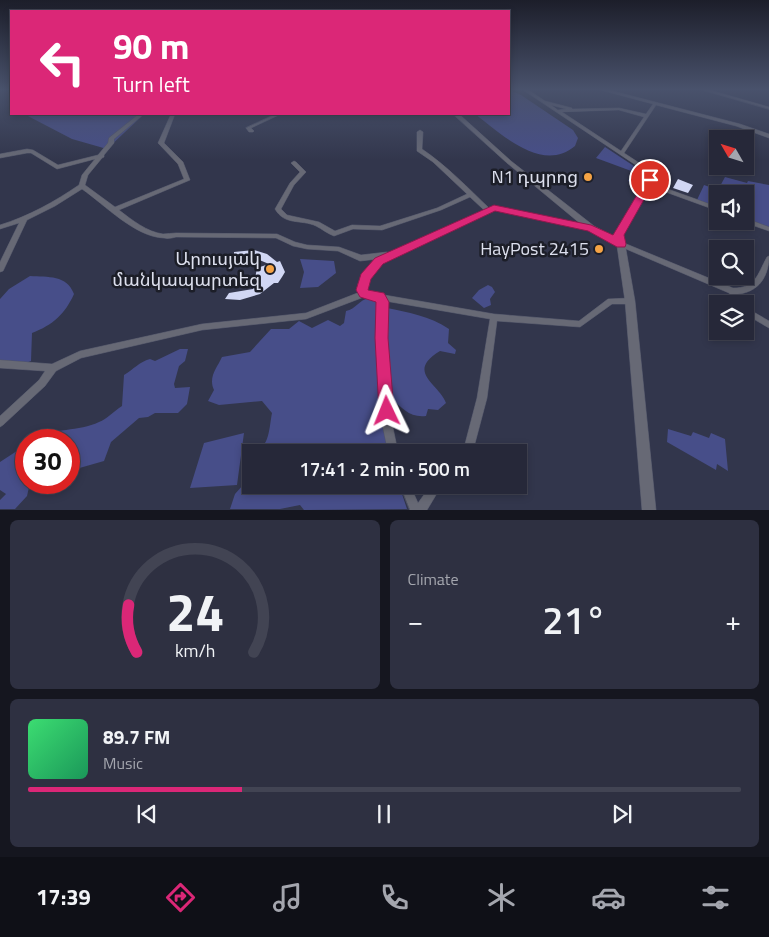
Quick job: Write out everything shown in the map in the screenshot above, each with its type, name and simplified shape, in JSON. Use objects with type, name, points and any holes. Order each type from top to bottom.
[{"type":"street","points":[[560,113],[648,171],[651,176],[618,235],[630,301],[649,510]]},
{"type":"street","points":[[634,113],[647,116]]},
{"type":"street","points":[[621,154],[649,113]]},
{"type":"street","points":[[690,113],[738,125],[769,136]]},
{"type":"street","points":[[0,226],[24,220],[82,186],[85,176],[111,144],[111,139],[141,115]]},
{"type":"street","points":[[114,210],[187,180],[180,163],[161,143],[172,115]]},
{"type":"street","points":[[251,131],[248,128],[277,115]]},
{"type":"street","points":[[457,115],[508,162],[591,228],[621,244],[732,291],[744,292],[758,283],[769,259]]},
{"type":"street","points":[[420,132],[419,150],[472,194],[488,210]]},
{"type":"street","points":[[0,156],[27,151],[34,152],[57,167],[102,156]]},
{"type":"street","points":[[294,163],[303,172],[280,203],[279,213],[286,217],[317,224],[334,234],[352,227],[380,228],[439,209],[472,194]]},
{"type":"street","points":[[648,184],[709,206]]},
{"type":"street","points":[[82,186],[100,196],[114,210],[139,228],[169,237],[176,234],[277,236],[293,244],[339,249],[360,258],[387,255]]},
{"type":"street","points":[[364,294],[362,284],[375,265],[387,255],[494,208],[591,228]]},
{"type":"street","points":[[0,269],[24,220]]},
{"type":"street","points":[[754,223],[769,229]]},
{"type":"street","points":[[732,291],[735,295]]},
{"type":"street","points":[[0,422],[42,383],[53,368],[80,355],[202,327],[306,316],[364,294],[494,316],[580,324],[612,301],[630,301]]},
{"type":"street","points":[[380,296],[384,312],[382,338],[387,423],[391,444]]},
{"type":"street","points":[[470,444],[482,398],[494,316]]},
{"type":"street","points":[[754,316],[769,325]]},
{"type":"street","points":[[0,364],[53,368]]},
{"type":"street","points":[[409,494],[416,510]]},
{"type":"street","points":[[420,510],[431,494]]},
{"type":"shaded area","points":[[547,113],[573,130],[578,138],[575,146],[562,153],[549,155],[535,153],[522,148],[476,115]]},
{"type":"shaded area","points":[[26,115],[142,115],[107,149],[72,139]]},
{"type":"shaded area","points":[[605,147],[646,174],[638,185],[628,181],[634,172],[596,158]]},
{"type":"shaded area","points":[[725,177],[747,183],[748,181],[769,185],[769,228],[754,222],[754,185],[721,185]]},
{"type":"shaded area","points":[[704,185],[709,187],[709,205],[697,200]]},
{"type":"shaded area","points":[[300,259],[334,261],[336,273],[318,287],[300,288],[304,272]]},
{"type":"shaded area","points":[[30,276],[62,280],[67,283],[74,294],[58,318],[32,333],[31,361],[23,364],[0,360],[0,299],[9,289]]},
{"type":"shaded area","points":[[488,285],[495,292],[490,299],[491,305],[484,308],[472,298],[479,290]]},
{"type":"shaded area","points":[[369,298],[387,308],[410,313],[442,325],[449,329],[448,343],[456,350],[455,354],[440,351],[430,358],[425,365],[427,378],[446,403],[438,410],[428,409],[426,416],[411,414],[391,398],[383,420],[388,444],[264,444],[272,413],[262,401],[219,405],[208,401],[214,390],[212,385],[213,377],[222,357],[250,352],[271,329],[289,329],[299,321],[312,328],[328,320],[340,326],[344,323],[346,311]]},
{"type":"shaded area","points":[[180,349],[188,349],[185,361],[179,366],[174,384],[175,388],[190,387],[187,404],[178,413],[155,413],[148,417],[139,418],[111,442],[104,461],[80,468],[80,429],[70,429],[91,425],[105,419],[122,406],[124,375],[146,360],[155,361]]},
{"type":"shaded area","points":[[668,429],[691,436],[693,432],[709,438],[711,433],[725,439],[728,471],[717,464],[716,470],[667,442]]},
{"type":"shaded area","points":[[244,433],[237,485],[190,488],[204,443]]},
{"type":"shaded area","points":[[15,452],[15,494],[27,494],[15,509],[0,509],[0,500],[6,494],[0,490],[0,462]]},
{"type":"shaded area","points":[[242,486],[242,494],[402,494],[407,509],[304,510],[300,505],[280,509],[230,509],[235,494]]},
{"type":"building","points":[[678,179],[693,185],[688,193],[673,188]]},
{"type":"building","points":[[254,250],[267,254],[277,262],[280,261],[285,272],[278,283],[274,283],[260,294],[240,300],[225,299],[229,293],[253,289],[257,268],[269,264],[252,257],[234,254],[234,252]]},
{"type":"place","name":"N1 դպրոց","points":[[588,177]]},
{"type":"place","name":"HayPost 2415","points":[[599,249]]},
{"type":"place","name":"Արուսյակ մանկապարտեզ","points":[[270,269]]},
{"type":"route","points":[[387,411],[382,338],[384,312],[382,302],[380,296],[364,294],[362,290],[362,284],[370,270],[379,261],[406,246],[494,208],[591,228],[621,244],[618,235],[650,180]]}]
